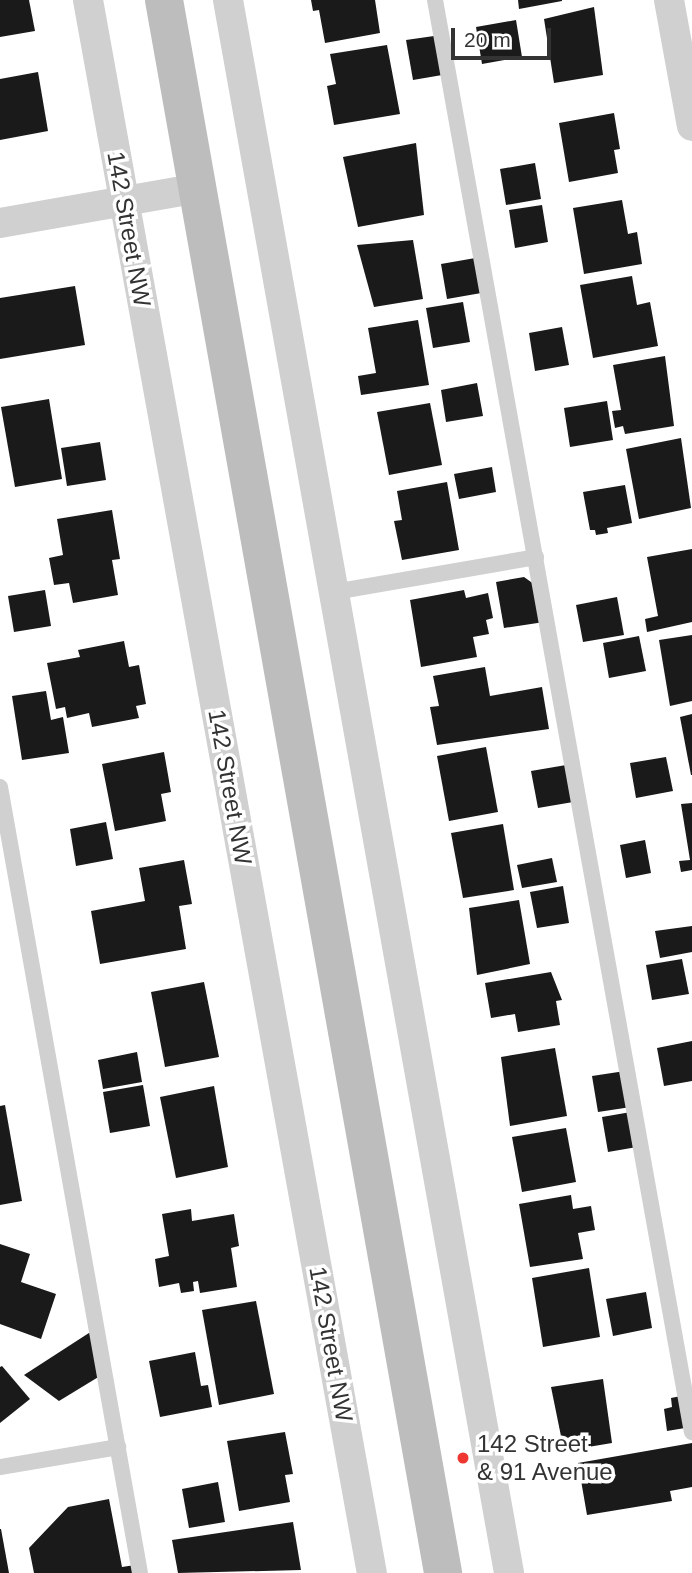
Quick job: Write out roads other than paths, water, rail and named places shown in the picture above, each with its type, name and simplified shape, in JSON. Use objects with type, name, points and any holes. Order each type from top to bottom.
[{"type":"main road","points":[[164,0],[443,1573]]},
{"type":"street","name":"142 Street NW","points":[[88,0],[372,1573]]},
{"type":"street","points":[[228,0],[509,1573]]},
{"type":"street","points":[[669,0],[686,59],[692,127]]},
{"type":"street","points":[[0,223],[198,188]]},
{"type":"lane","points":[[436,0],[536,558],[684,1346],[692,1432]]},
{"type":"lane","points":[[334,592],[536,558]]},
{"type":"lane","points":[[0,787],[140,1573]]},
{"type":"lane","points":[[0,1467],[118,1447]]},
{"type":"place","name":"142 Street & 91 Avenue","points":[[463,1458]]}]
